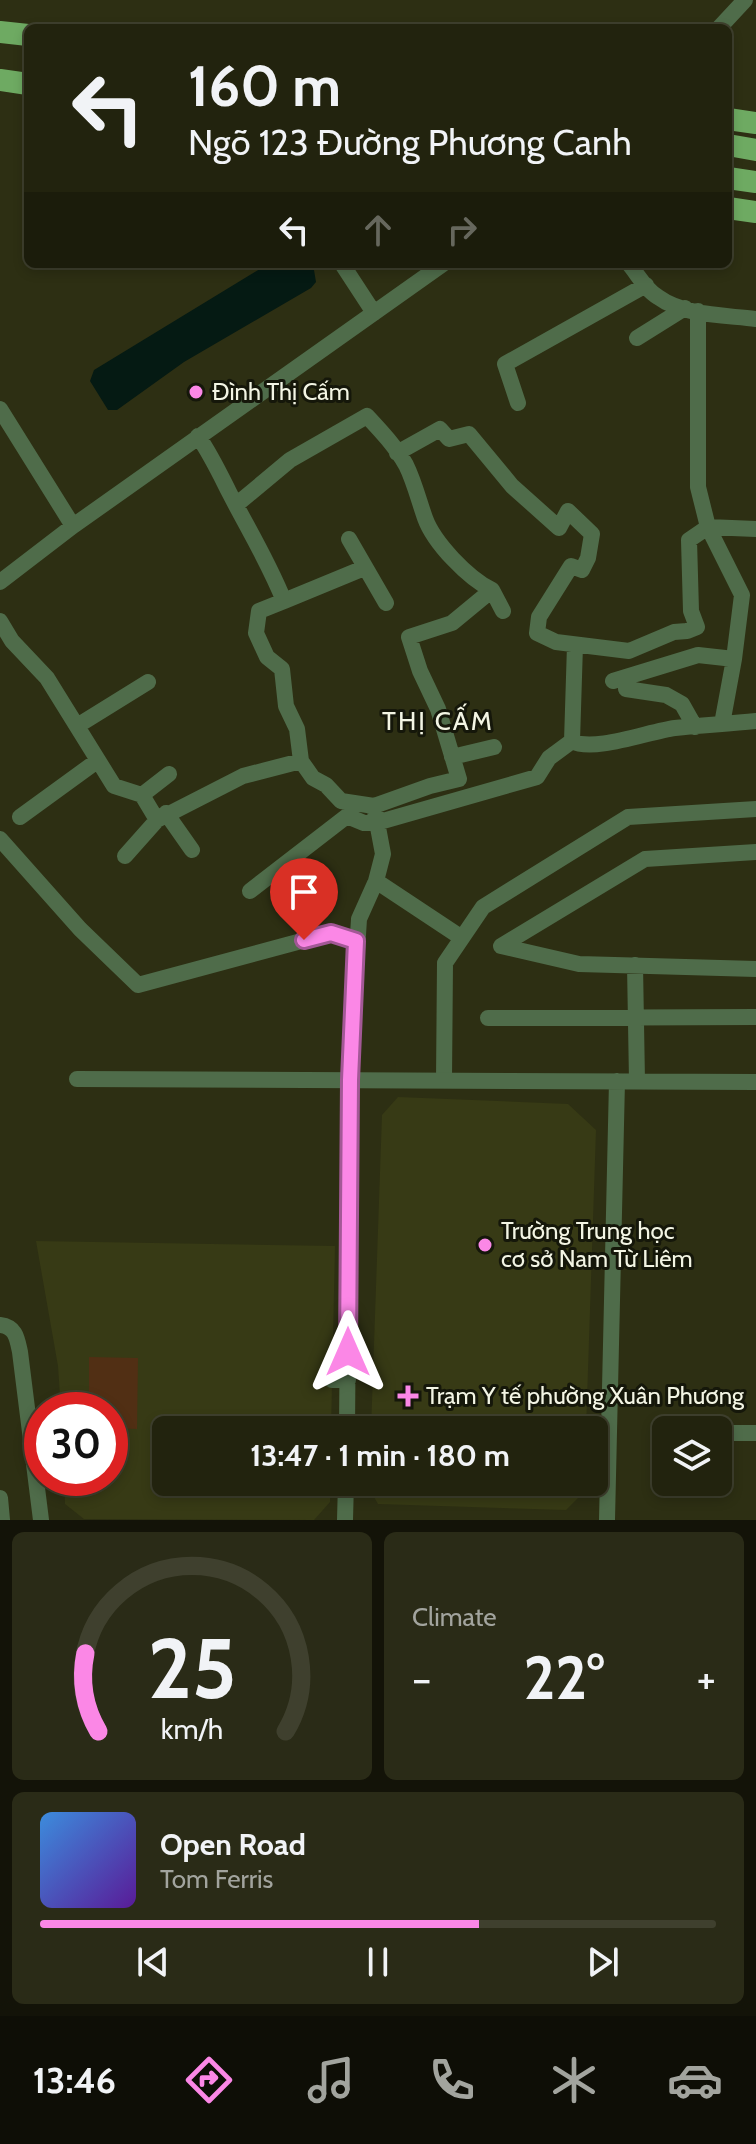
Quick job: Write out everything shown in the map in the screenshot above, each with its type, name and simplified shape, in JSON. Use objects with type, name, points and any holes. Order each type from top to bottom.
[{"type":"main road","points":[[0,32],[24,35]]},
{"type":"main road","points":[[0,80],[24,83]]},
{"type":"main road","points":[[732,120],[756,123]]},
{"type":"main road","points":[[732,146],[756,150]]},
{"type":"main road","points":[[732,179],[756,182]]},
{"type":"main road","points":[[732,209],[756,212]]},
{"type":"street","points":[[723,24],[745,0]]},
{"type":"street","points":[[345,268],[374,313]]},
{"type":"street","points":[[0,582],[198,436],[437,268]]},
{"type":"street","points":[[632,268],[655,296],[692,310],[756,319]]},
{"type":"street","points":[[518,403],[505,364],[646,285]]},
{"type":"street","points":[[637,338],[692,310]]},
{"type":"street","points":[[692,310],[698,487],[708,527],[742,595],[722,724]]},
{"type":"street","points":[[0,409],[73,526]]},
{"type":"street","points":[[236,505],[290,460],[367,416],[407,466],[429,526],[459,565],[492,590],[503,611]]},
{"type":"street","points":[[397,453],[440,429],[449,439],[469,434],[512,486],[559,528],[568,511],[592,534],[588,558],[582,570],[571,566],[539,617],[537,633],[556,642],[629,651],[674,632],[697,627],[691,611],[689,540],[708,527],[756,529]]},
{"type":"street","points":[[198,436],[269,564],[284,601]]},
{"type":"street","points":[[349,539],[386,603]]},
{"type":"street","points":[[364,568],[259,611],[256,633],[267,657],[282,669],[286,706],[297,729],[301,761],[313,778],[326,785],[341,801],[375,814],[537,777],[549,758],[572,741]]},
{"type":"street","points":[[250,891],[343,818],[347,816],[364,823],[375,814],[430,786],[459,779],[438,709],[420,671],[409,637],[452,623],[492,590]]},
{"type":"street","points":[[0,621],[12,641],[47,678],[114,786],[142,795],[192,850]]},
{"type":"street","points":[[572,741],[575,645]]},
{"type":"street","points":[[695,727],[682,704],[674,699],[620,685],[698,655],[734,659]]},
{"type":"street","points":[[77,726],[148,682]]},
{"type":"street","points":[[572,741],[579,745],[599,744],[674,728],[756,721]]},
{"type":"street","points":[[452,757],[494,747]]},
{"type":"street","points":[[20,817],[97,761]]},
{"type":"street","points":[[125,856],[162,816],[243,776],[301,761]]},
{"type":"street","points":[[142,795],[169,774]]},
{"type":"street","points":[[341,801],[343,818]]},
{"type":"street","points":[[444,1080],[445,963],[483,907],[628,817],[756,809]]},
{"type":"street","points":[[345,1416],[340,1380],[356,941],[359,919],[376,881],[383,854],[375,814]]},
{"type":"street","points":[[0,839],[80,929],[138,985],[331,933],[356,941]]},
{"type":"street","points":[[756,852],[645,859],[501,946],[579,964],[756,969]]},
{"type":"street","points":[[376,881],[462,938]]},
{"type":"street","points":[[635,965],[637,1081]]},
{"type":"street","points":[[488,1018],[756,1017]]},
{"type":"street","points":[[77,1079],[756,1082]]},
{"type":"street","points":[[607,1520],[617,1081]]},
{"type":"street","points":[[0,1325],[11,1328],[20,1352],[41,1520]]},
{"type":"street","points":[[732,1433],[756,1433]]},
{"type":"street","points":[[345,1520],[346,1496]]},
{"type":"street","points":[[0,1498],[2,1520]]},
{"type":"shaded area","points":[[261,268],[314,268],[316,282],[311,288],[184,362],[117,410],[108,410],[90,381],[94,370]]},
{"type":"shaded area","name":"Trường Trung học cơ sở Nam Từ Liêm","points":[[398,1097],[568,1104],[596,1130],[586,1416],[371,1416],[382,1115]]},
{"type":"shaded area","points":[[36,1241],[335,1246],[331,1416],[152,1416],[152,1496],[330,1496],[330,1502],[314,1520],[84,1519],[65,1504],[65,1496],[128,1496],[128,1392],[60,1392]]},
{"type":"shaded area","points":[[89,1357],[138,1358],[137,1429],[128,1429],[128,1392],[89,1392]]},
{"type":"shaded area","points":[[373,1496],[580,1496],[566,1510],[378,1504]]},
{"type":"place","name":"Đình Thị Cấm","points":[[196,392]]},
{"type":"place","name":"Trường Trung học cơ sở Nam Từ Liêm","points":[[485,1245]]},
{"type":"place","name":"Trạm Y tế phường Xuân Phương","points":[[408,1396]]},
{"type":"district","name":"THỊ CẤM","points":[[438,721]]},
{"type":"route","points":[[304,940],[331,933],[356,941],[350,1080],[348,1352]]}]
